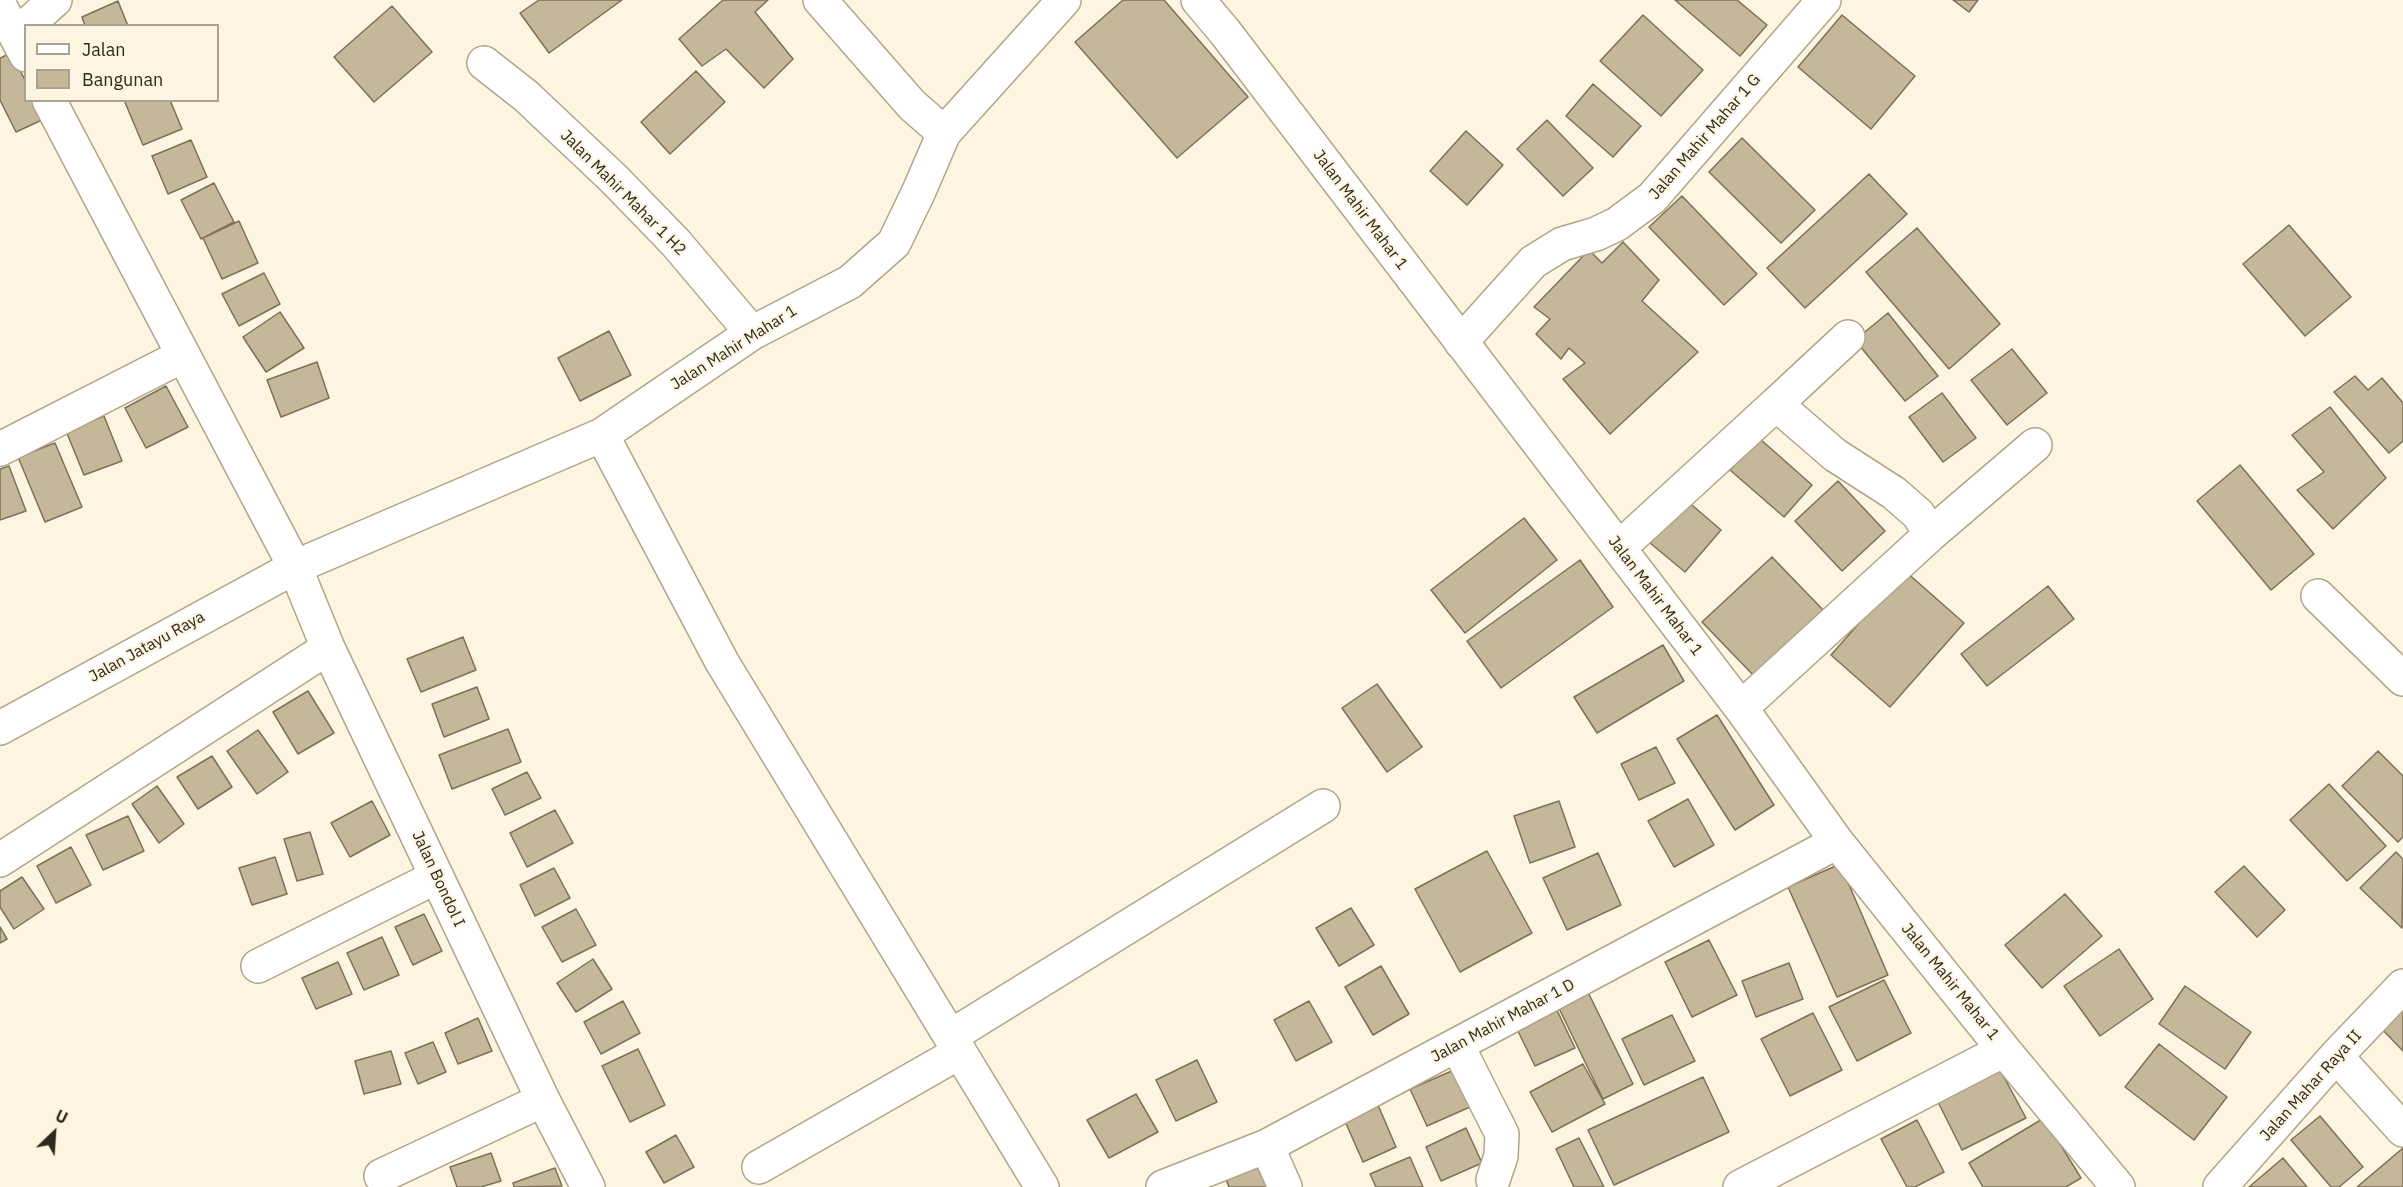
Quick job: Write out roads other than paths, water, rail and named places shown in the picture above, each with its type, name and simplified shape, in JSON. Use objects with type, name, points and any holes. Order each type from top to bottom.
[{"type":"street","points":[[32,24],[55,0]]},
{"type":"street","points":[[820,0],[912,105],[944,133]]},
{"type":"street","name":"Jalan Mahir Mahar 1","points":[[295,567],[602,435],[752,333],[850,282],[894,243],[944,133],[1064,0]]},
{"type":"street","name":"Jalan Mahir Mahar 1","points":[[1198,0],[1232,41],[1741,708],[1837,842],[2004,1050],[2118,1187]]},
{"type":"street","name":"Jalan Mahir Mahar 1 G","points":[[1461,342],[1533,262],[1562,244],[1596,234],[1617,224],[1652,198],[1824,0]]},
{"type":"street","points":[[0,6],[19,37]]},
{"type":"street","name":"Jalan Mahir Mahar 1 H2","points":[[484,63],[526,96],[614,179],[676,243],[752,333]]},
{"type":"street","name":"Jalan Bondol I","points":[[50,102],[295,567],[328,648],[436,877],[543,1100],[588,1187]]},
{"type":"street","points":[[1618,548],[1848,337]]},
{"type":"street","points":[[0,449],[182,356]]},
{"type":"street","points":[[1776,404],[1835,455],[1902,500],[1918,514],[1931,534]]},
{"type":"street","points":[[602,435],[722,662],[1042,1187]]},
{"type":"street","points":[[1741,708],[1931,534],[2035,445]]},
{"type":"street","name":"Jalan Jatayu Raya","points":[[0,728],[295,567]]},
{"type":"street","points":[[2318,596],[2403,679]]},
{"type":"street","points":[[0,860],[328,648]]},
{"type":"street","points":[[759,1167],[955,1044],[1323,806]]},
{"type":"street","name":"Jalan Mahir Mahar 1 D","points":[[1163,1187],[1267,1146],[1837,842]]},
{"type":"street","points":[[258,966],[436,877]]},
{"type":"street","name":"Jalan Mahar Raya II","points":[[2220,1187],[2336,1056],[2403,986]]},
{"type":"street","points":[[1457,1045],[1502,1134],[1502,1156],[1492,1180]]},
{"type":"street","points":[[1740,1187],[2004,1050]]},
{"type":"street","points":[[2336,1056],[2403,1130]]},
{"type":"street","points":[[381,1176],[543,1100]]},
{"type":"street","points":[[1267,1146],[1285,1187]]}]
